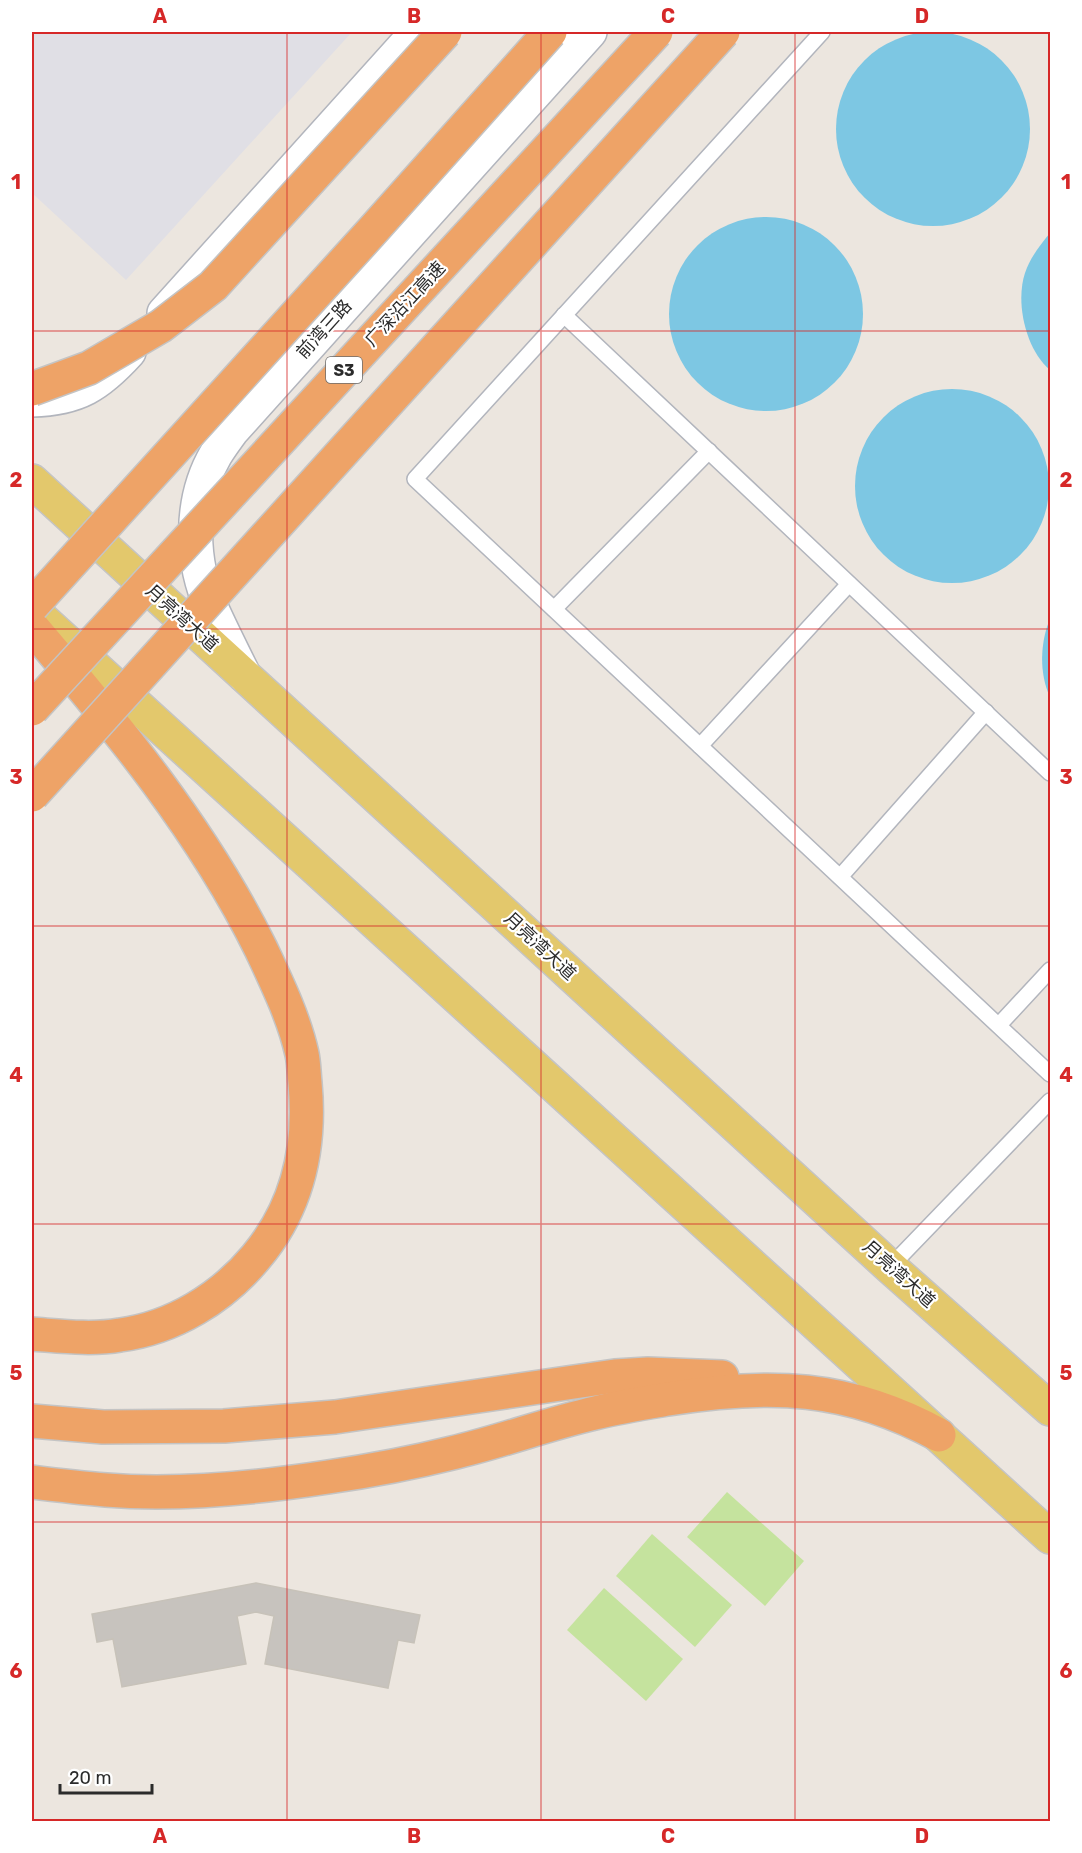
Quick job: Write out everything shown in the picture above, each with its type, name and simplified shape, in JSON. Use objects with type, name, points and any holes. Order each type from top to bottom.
[{"type":"highway","points":[[32,389],[89,368],[161,326],[213,286],[445,32]]},
{"type":"highway","points":[[32,608],[550,32]]},
{"type":"highway","name":"广深沿江高速","points":[[32,709],[656,32]]},
{"type":"highway","points":[[32,795],[723,32]]},
{"type":"highway","points":[[32,627],[145,767],[207,854],[247,920],[280,988],[302,1054],[308,1115],[304,1157],[290,1201],[266,1245],[239,1278],[202,1306],[160,1326],[119,1336],[72,1337],[32,1334]]},
{"type":"highway","points":[[32,1421],[103,1426],[224,1426],[335,1417],[586,1379],[648,1374],[730,1378],[864,1402],[910,1419],[939,1435]]},
{"type":"highway","points":[[32,1482],[107,1490],[172,1492],[329,1477],[452,1453],[628,1406],[721,1391],[789,1390]]},
{"type":"main road","name":"月亮湾大道","points":[[32,481],[890,1267],[1050,1410]]},
{"type":"main road","points":[[32,608],[1050,1537]]},
{"type":"street","points":[[32,400],[72,395],[110,373],[417,32]]},
{"type":"street","name":"前湾三路","points":[[244,675],[211,607],[196,552],[198,504],[205,478],[216,454],[232,431],[590,32]]},
{"type":"lane","points":[[822,32],[416,479],[1050,1074]]},
{"type":"lane","points":[[564,315],[1050,773]]},
{"type":"lane","points":[[554,609],[710,451]]},
{"type":"lane","points":[[700,746],[849,584]]},
{"type":"lane","points":[[840,877],[986,712]]},
{"type":"lane","points":[[999,1025],[1050,970]]},
{"type":"lane","points":[[890,1267],[1050,1101]]},
{"type":"shaded area","points":[[32,32],[352,32],[126,280],[32,193]]},
{"type":"green space","points":[[727,1492],[804,1561],[765,1606],[687,1537]]},
{"type":"green space","points":[[652,1534],[732,1605],[695,1647],[616,1576]]},
{"type":"green space","points":[[604,1588],[683,1659],[646,1701],[567,1630]]},
{"type":"water","points":[[933,32],[961,36],[979,44],[987,48],[1008,68],[1014,75],[1026,101],[1030,129],[1026,157],[1018,175],[1014,183],[994,204],[987,210],[961,222],[933,226],[905,222],[887,214],[879,210],[858,190],[852,183],[840,157],[836,129],[840,101],[848,83],[852,75],[872,54],[879,48],[905,36]]},
{"type":"water","points":[[766,217],[803,224],[820,233],[835,245],[847,260],[856,277],[863,314],[856,351],[847,368],[835,383],[820,395],[803,404],[766,411],[729,404],[712,395],[697,383],[685,368],[676,351],[669,314],[676,277],[685,260],[697,245],[712,233],[729,224]]},
{"type":"water","points":[[1050,233],[1050,370],[1035,351],[1029,338],[1021,298],[1027,267]]},
{"type":"water","points":[[952,389],[980,393],[998,401],[1006,405],[1027,425],[1033,432],[1045,458],[1049,486],[1045,514],[1037,532],[1033,540],[1013,561],[1006,567],[980,579],[952,583],[924,579],[906,571],[898,567],[877,547],[871,540],[859,514],[855,486],[859,458],[867,440],[871,432],[891,411],[898,405],[924,393]]},
{"type":"water","points":[[1050,619],[1050,697],[1046,688],[1042,658],[1044,638]]},
{"type":"building","points":[[256,1583],[420,1615],[414,1643],[398,1640],[388,1688],[265,1664],[274,1616],[256,1612],[237,1616],[246,1664],[122,1687],[113,1639],[97,1642],[92,1614]]}]
